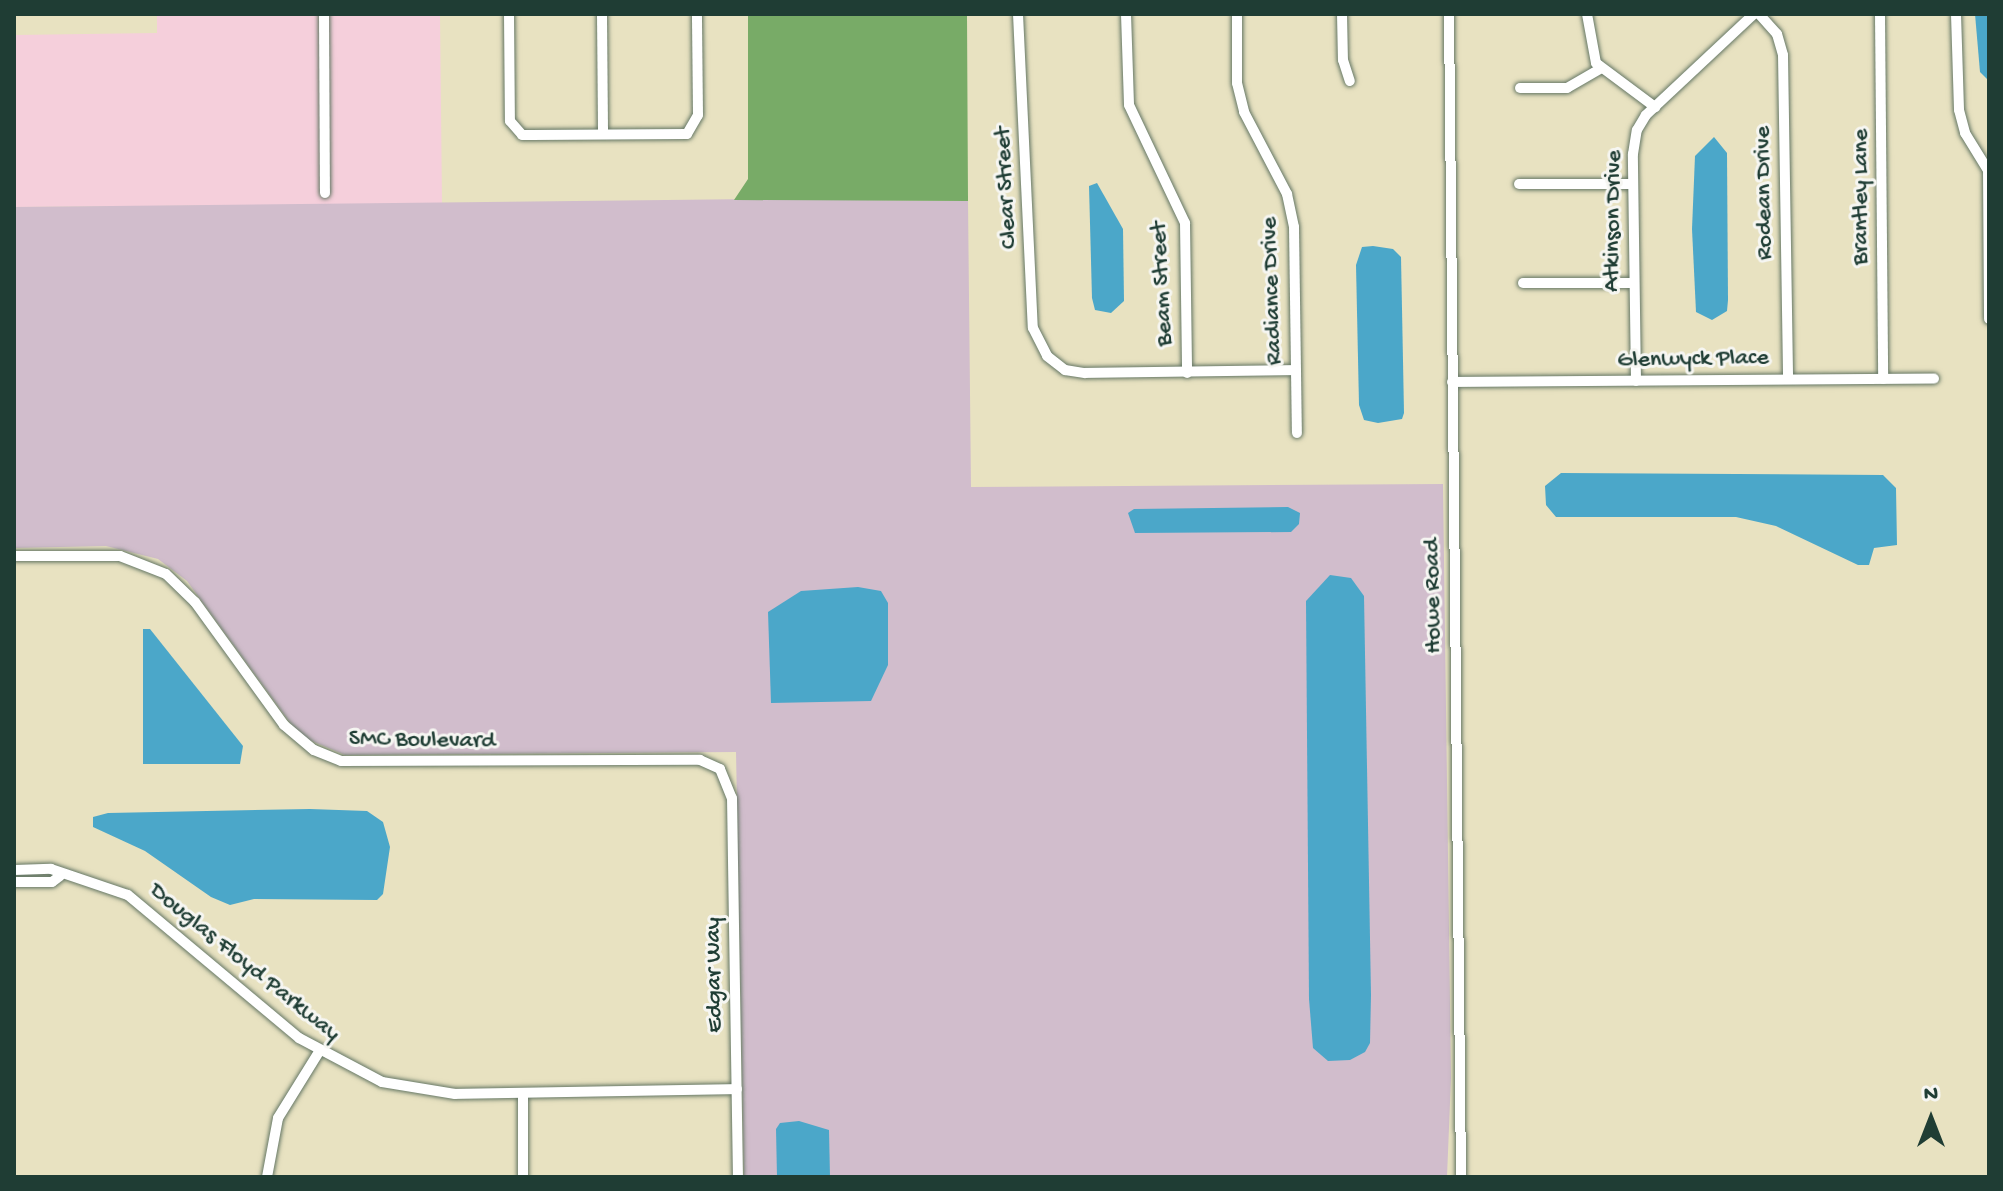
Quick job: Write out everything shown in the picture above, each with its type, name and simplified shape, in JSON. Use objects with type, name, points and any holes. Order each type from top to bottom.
[{"type":"street","points":[[324,14],[325,193]]},
{"type":"street","points":[[509,14],[513,127],[522,135],[687,134],[698,115],[697,14]]},
{"type":"street","points":[[602,14],[603,134]]},
{"type":"street","name":"Clear Street","points":[[1018,14],[1033,328],[1047,356],[1065,370],[1085,373],[1187,373]]},
{"type":"street","name":"Beam Street","points":[[1126,14],[1129,105],[1185,223],[1187,373]]},
{"type":"street","name":"Radiance Drive","points":[[1237,14],[1237,83],[1244,112],[1287,194],[1294,227],[1297,433]]},
{"type":"street","points":[[1342,14],[1343,60],[1350,81]]},
{"type":"street","name":"Howe Road","points":[[1449,14],[1461,1177]]},
{"type":"street","points":[[1587,14],[1590,50],[1601,68],[1655,107]]},
{"type":"street","name":"Atkinson Drive","points":[[1636,381],[1633,184],[1637,130],[1655,107],[1757,14]]},
{"type":"street","name":"Rodean Drive","points":[[1757,14],[1777,34],[1783,55],[1788,379]]},
{"type":"street","name":"Brantley Lane","points":[[1880,14],[1883,379]]},
{"type":"street","points":[[1956,14],[1959,110],[1965,133],[1988,171],[1989,319]]},
{"type":"street","points":[[1520,88],[1567,88],[1594,77],[1601,68]]},
{"type":"street","points":[[1519,184],[1633,184]]},
{"type":"street","points":[[1523,283],[1633,283]]},
{"type":"street","points":[[1187,373],[1296,370]]},
{"type":"street","name":"Glenwyck Place","points":[[1452,382],[1934,379]]},
{"type":"street","name":"SMC Boulevard","points":[[14,556],[120,556],[166,574],[195,602],[284,725],[314,750],[341,761],[700,760],[724,773]]},
{"type":"street","name":"Edgar Way","points":[[724,773],[732,798],[738,1177]]},
{"type":"street","name":"Douglas Floyd Parkway","points":[[14,870],[51,869],[60,876],[91,880],[139,902],[319,1052],[368,1077],[412,1089],[523,1093],[737,1089]]},
{"type":"street","name":"Douglas Floyd Parkway","points":[[14,882],[52,882],[60,876]]},
{"type":"street","points":[[267,1177],[278,1118],[319,1052]]},
{"type":"street","points":[[523,1093],[523,1177]]},
{"type":"shaded area","points":[[157,14],[440,14],[442,204],[14,207],[14,35],[157,33]]},
{"type":"shaded area","points":[[756,199],[968,201],[971,487],[1443,484],[1451,1078],[1447,1177],[744,1177],[736,752],[345,755],[307,739],[291,724],[187,581],[158,559],[106,546],[14,548],[14,207]]},
{"type":"green space","points":[[748,14],[967,14],[968,201],[734,200],[748,179]]},
{"type":"water","points":[[1975,14],[1989,14],[1989,81],[1980,72]]},
{"type":"water","points":[[1714,137],[1727,153],[1728,300],[1727,311],[1712,320],[1696,312],[1692,229],[1695,156]]},
{"type":"water","points":[[1097,183],[1123,229],[1124,301],[1111,313],[1095,310],[1092,298],[1089,186]]},
{"type":"water","points":[[1362,247],[1393,249],[1401,257],[1404,413],[1402,419],[1378,423],[1364,420],[1359,405],[1356,265]]},
{"type":"water","points":[[1561,473],[1883,475],[1896,488],[1897,545],[1874,548],[1869,565],[1858,565],[1776,526],[1736,517],[1556,517],[1546,505],[1545,486]]},
{"type":"water","points":[[1288,507],[1300,513],[1299,524],[1291,532],[1135,533],[1128,513],[1134,509]]},
{"type":"water","points":[[1330,575],[1351,578],[1364,596],[1371,995],[1370,1043],[1365,1052],[1350,1060],[1328,1061],[1313,1048],[1309,999],[1306,601]]},
{"type":"water","points":[[858,587],[881,591],[888,603],[888,665],[871,701],[771,703],[768,612],[801,591]]},
{"type":"water","points":[[143,629],[150,629],[243,746],[240,764],[143,764]]},
{"type":"water","points":[[310,809],[367,811],[383,822],[390,847],[383,894],[377,900],[254,899],[230,905],[211,897],[145,851],[93,827],[93,817],[108,813]]},
{"type":"water","points":[[799,1121],[829,1130],[830,1177],[777,1177],[776,1129],[780,1123]]}]
